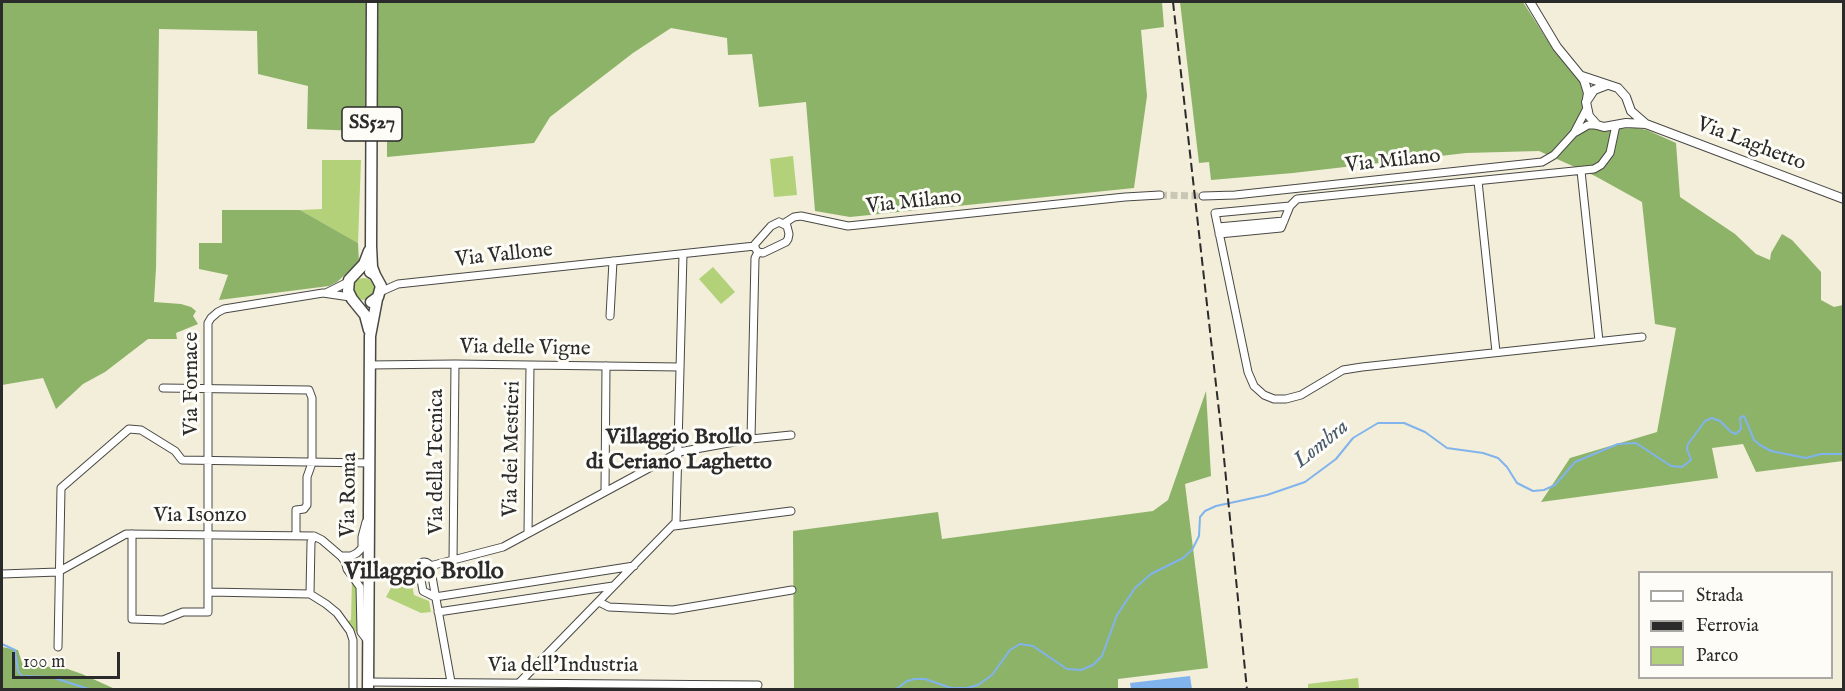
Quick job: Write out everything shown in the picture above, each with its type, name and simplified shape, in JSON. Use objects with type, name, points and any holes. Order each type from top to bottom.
[{"type":"main road","name":"Via Roma","points":[[368,686],[369,365],[370,336],[378,287],[372,267],[371,246],[372,2]]},
{"type":"main road","name":"Via Roma","points":[[357,273],[364,264],[371,246]]},
{"type":"main road","points":[[353,300],[368,304],[378,287],[370,272],[357,273]]},
{"type":"main road","name":"SS527","points":[[353,300],[348,291],[348,282],[357,273]]},
{"type":"main road","name":"Via Roma","points":[[353,300],[365,315],[370,336]]},
{"type":"street","points":[[1530,2],[1557,47],[1582,76],[1588,93],[1586,106],[1592,121],[1611,127],[1617,125]]},
{"type":"street","points":[[1219,230],[1284,221],[1290,206],[1297,199],[1594,169],[1601,165],[1610,153],[1617,125],[1626,115],[1628,103],[1623,92],[1613,86],[1582,76]]},
{"type":"street","points":[[1586,106],[1594,90],[1607,85]]},
{"type":"street","name":"Via Laghetto","points":[[1628,103],[1631,111],[1646,124]]},
{"type":"street","name":"Via Milano","points":[[1574,134],[1586,106]]},
{"type":"street","name":"Via Laghetto","points":[[1617,125],[1646,124],[1844,199]]},
{"type":"street","points":[[1599,125],[1608,136],[1611,145]]},
{"type":"street","name":"Via Milano","points":[[1203,196],[1235,195],[1542,162],[1554,155],[1583,127],[1599,125]]},
{"type":"street","points":[[1581,171],[1599,341]]},
{"type":"street","points":[[1478,181],[1496,352]]},
{"type":"street","name":"Via Milano","points":[[783,224],[794,216],[848,226],[1160,195]]},
{"type":"street","points":[[1290,206],[1215,213],[1248,372],[1254,386],[1264,395],[1274,399],[1286,399],[1300,394],[1343,370],[1642,337]]},
{"type":"street","points":[[519,683],[674,526],[677,518],[683,254],[756,249],[763,252],[786,242],[789,230],[778,222],[771,226],[756,249],[751,439]]},
{"type":"street","name":"Via Vallone","points":[[378,287],[683,254]]},
{"type":"street","points":[[610,316],[613,261]]},
{"type":"street","name":"Via Fornace","points":[[132,534],[132,619],[163,620],[170,619],[178,613],[208,612],[208,323],[213,315],[224,309],[326,293],[348,282]]},
{"type":"street","name":"Via Fornace","points":[[326,293],[353,300]]},
{"type":"street","name":"Via della Tecnica","points":[[453,561],[455,364]]},
{"type":"street","name":"Via delle Vigne","points":[[369,365],[680,367]]},
{"type":"street","name":"Via dei Mestieri","points":[[528,533],[530,365]]},
{"type":"street","points":[[604,491],[606,366]]},
{"type":"street","points":[[163,388],[309,390],[312,398],[312,463],[308,477],[307,505],[304,509],[296,510],[296,535]]},
{"type":"street","points":[[58,647],[62,570],[61,488],[129,429],[141,430],[175,451],[182,460],[370,463]]},
{"type":"street","points":[[310,594],[311,542],[314,536],[322,540],[357,574],[362,576],[419,572],[426,576],[430,569],[503,547],[679,452],[751,439],[790,435]]},
{"type":"street","points":[[674,526],[791,511]]},
{"type":"street","points":[[342,558],[357,553],[362,548],[362,537],[369,514]]},
{"type":"street","name":"Via Isonzo","points":[[62,570],[122,536],[132,534],[314,536]]},
{"type":"street","points":[[342,558],[360,587],[361,632],[369,642]]},
{"type":"street","points":[[451,682],[435,597],[430,569],[423,562],[419,565],[419,572],[423,591],[435,597],[634,566]]},
{"type":"street","points":[[2,574],[62,570]]},
{"type":"street","points":[[438,612],[614,586]]},
{"type":"street","points":[[598,602],[609,607],[673,610],[792,590]]},
{"type":"street","points":[[209,592],[310,594],[337,613],[350,631],[353,640],[353,690]]},
{"type":"street","name":"Via dell'Industria","points":[[368,686],[451,682],[758,685]]},
{"type":"green space","points":[[2,2],[1162,2],[1164,27],[1141,30],[1147,96],[1134,188],[850,217],[815,211],[806,102],[759,107],[752,54],[728,55],[727,38],[671,28],[633,53],[550,117],[534,143],[387,157],[387,132],[307,129],[308,86],[258,74],[257,31],[159,29],[154,302],[191,307],[196,311],[193,316],[198,324],[176,333],[177,339],[148,339],[105,372],[83,384],[56,409],[43,378],[2,385]]},
{"type":"green space","points":[[1180,2],[1523,2],[1553,49],[1582,84],[1584,108],[1600,129],[1637,128],[1676,143],[1680,197],[1735,234],[1756,254],[1770,260],[1771,253],[1782,234],[1792,240],[1821,272],[1821,300],[1834,307],[1843,305],[1843,461],[1756,472],[1743,444],[1712,448],[1718,478],[1541,502],[1570,458],[1657,432],[1676,328],[1655,324],[1642,202],[1595,176],[1539,151],[1466,153],[1211,180],[1209,162],[1199,163]]},
{"type":"green space","points":[[793,156],[797,195],[774,197],[770,159]]},
{"type":"green space","points":[[322,160],[361,160],[358,243],[300,210],[322,209]]},
{"type":"green space","points":[[222,210],[300,210],[358,243],[359,262],[337,282],[329,286],[219,300],[228,275],[199,269],[199,243],[222,243]]},
{"type":"green space","points":[[713,267],[735,292],[721,304],[699,279]]},
{"type":"green space","points":[[364,278],[372,281],[375,289],[372,297],[364,300],[356,297],[353,289],[356,281]]},
{"type":"green space","points":[[1206,391],[1211,476],[1185,484],[1208,668],[1118,679],[1118,689],[794,689],[793,531],[938,512],[942,539],[1153,511],[1168,500]]},
{"type":"green space","points":[[410,574],[414,595],[429,601],[431,612],[421,613],[386,597],[392,586],[402,577]]},
{"type":"green space","points":[[352,580],[358,595],[358,635],[348,621],[351,620]]},
{"type":"green space","points":[[2,647],[18,650],[23,666],[37,664],[55,668],[62,667],[115,689],[2,689]]},
{"type":"green space","points":[[1358,678],[1359,689],[1308,689],[1308,684]]},
{"type":"water","points":[[1190,676],[1192,689],[1131,689],[1130,683]]},
{"type":"waterway","name":"Lombra","points":[[895,690],[907,681],[915,679],[925,679],[951,688],[978,685],[992,675],[1010,650],[1020,644],[1033,646],[1067,669],[1081,670],[1093,665],[1102,656],[1117,615],[1135,588],[1151,574],[1183,558],[1192,550],[1199,536],[1200,517],[1205,511],[1216,506],[1267,495],[1305,482],[1336,459],[1353,438],[1378,423],[1404,423],[1425,432],[1447,448],[1483,453],[1498,458],[1517,483],[1533,491],[1544,490],[1555,485],[1575,462],[1618,444],[1636,443],[1671,466],[1682,467],[1691,460],[1687,449],[1688,444],[1705,421],[1712,418],[1720,421],[1736,434],[1741,429],[1740,418],[1744,416],[1754,440],[1771,451],[1806,458],[1821,454],[1844,454]]},
{"type":"waterway","name":"Lombra","points":[[2,644],[15,650],[18,671],[22,676],[51,677],[92,690]]},
{"type":"tunnel","points":[[1160,195],[1203,196]]},
{"type":"railway","points":[[1173,2],[1222,438],[1247,690]]},
{"type":"district","name":"Villaggio Brollo di Ceriano Laghetto","points":[[679,450]]},
{"type":"district","name":"Villaggio Brollo","points":[[424,573]]}]
